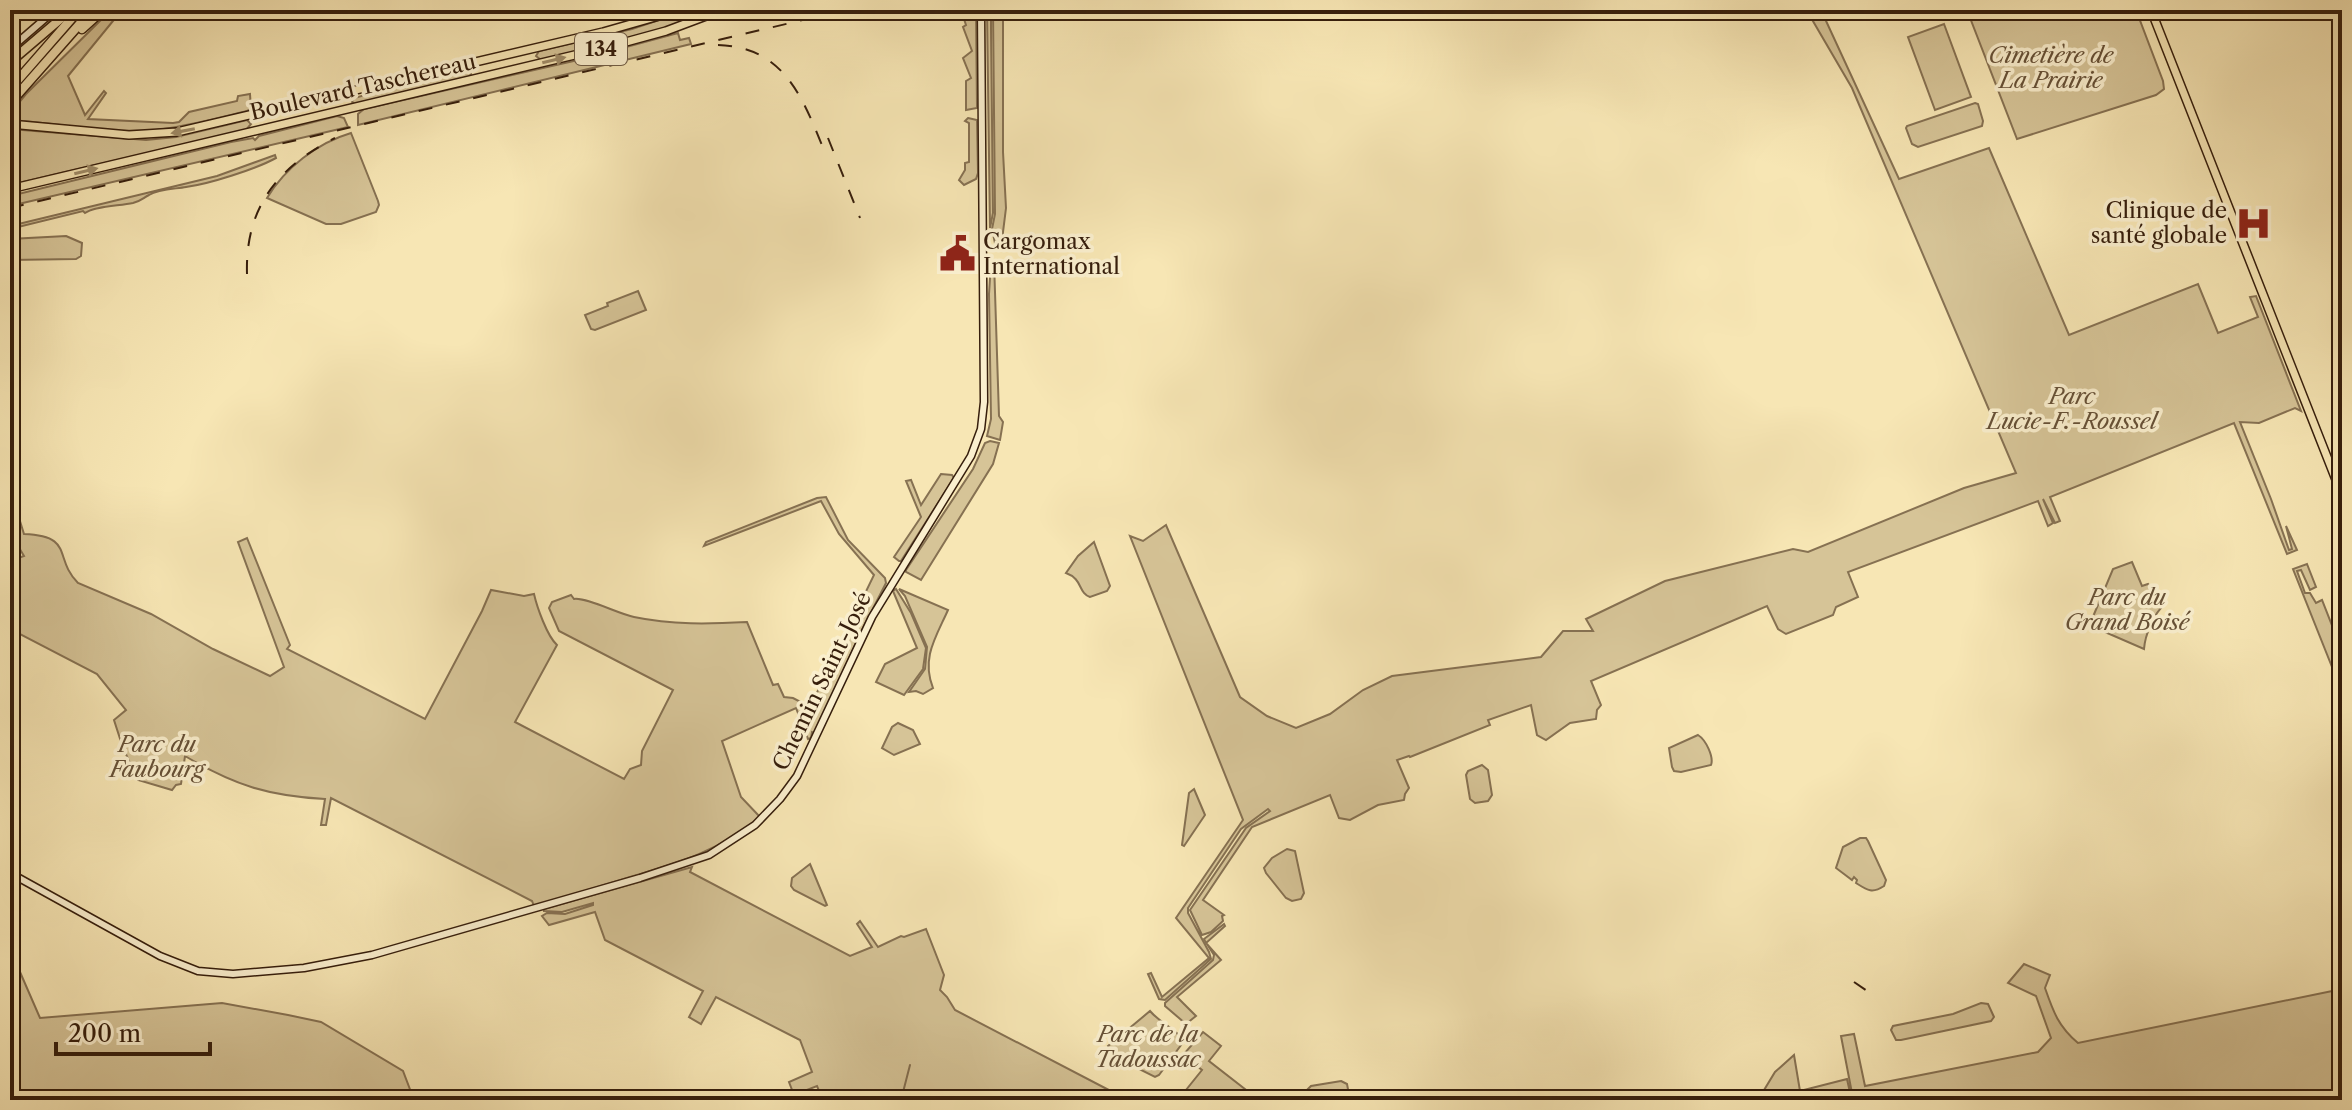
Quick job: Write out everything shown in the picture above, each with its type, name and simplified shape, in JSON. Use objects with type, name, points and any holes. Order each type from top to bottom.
[{"type":"highway","points":[[10,62],[71,10]]},
{"type":"highway","points":[[10,89],[79,10]]},
{"type":"highway","points":[[10,103],[92,10]]},
{"type":"highway","points":[[57,50],[103,10]]},
{"type":"main road","points":[[682,10],[689,23]]},
{"type":"main road","name":"Boulevard Taschereau","points":[[10,124],[129,135],[177,132],[612,30],[682,10]]},
{"type":"main road","name":"Boulevard Taschereau","points":[[10,189],[604,48],[722,10]]},
{"type":"main road","points":[[2151,10],[2342,495]]},
{"type":"street","points":[[10,49],[55,10]]},
{"type":"street","name":"Chemin Saint-José","points":[[10,873],[160,956],[198,971],[226,974],[295,969],[372,955],[673,868],[709,855],[737,839],[763,818],[786,792],[810,753],[874,612],[960,475],[980,435],[984,402],[981,10]]},
{"type":"green space","points":[[111,10],[122,10],[68,76],[85,115],[104,91],[106,93],[88,119],[173,123],[179,122],[189,112],[237,101],[238,96],[250,94],[251,109],[178,127],[137,131],[10,120],[12,111],[26,94]]},
{"type":"green space","points":[[961,10],[976,10],[977,108],[966,110],[966,81],[971,78],[963,58],[972,51],[963,27],[966,25]]},
{"type":"green space","points":[[987,10],[991,10],[993,213],[990,228]]},
{"type":"green space","points":[[993,10],[1003,10],[1006,208],[1002,240],[996,248],[992,229],[995,214]]},
{"type":"green space","name":"Parc Lucie-F.-Roussel","points":[[1821,10],[1899,179],[1989,148],[2069,335],[2198,284],[2218,333],[2258,317],[2250,297],[2256,296],[2301,411],[2295,408],[2259,423],[2240,422],[2289,550],[2292,549],[2286,526],[2297,550],[2287,554],[2234,423],[2050,497],[2060,521],[2055,523],[2043,499],[2053,523],[2048,526],[2038,501],[1848,572],[1858,597],[1836,607],[1833,615],[1786,634],[1778,629],[1767,606],[1591,681],[1601,705],[1596,719],[1570,723],[1546,740],[1537,735],[1531,705],[1488,720],[1490,725],[1397,760],[1409,788],[1404,800],[1378,805],[1350,820],[1339,818],[1330,795],[1252,827],[1203,900],[1224,915],[1223,921],[1211,932],[1202,935],[1190,910],[1246,828],[1270,811],[1268,809],[1241,829],[1188,908],[1211,959],[1165,1000],[1159,999],[1148,974],[1151,973],[1162,997],[1209,958],[1176,918],[1243,820],[1130,536],[1143,541],[1166,525],[1240,697],[1267,716],[1296,728],[1330,714],[1363,690],[1392,676],[1541,657],[1563,631],[1593,631],[1586,619],[1665,581],[1793,549],[1808,552],[1964,488],[2016,473],[1852,88],[1810,16],[1808,12]]},
{"type":"green space","name":"Cimetière de La Prairie","points":[[1967,10],[2136,10],[2164,89],[2156,95],[2017,139]]},
{"type":"green space","points":[[677,14],[682,18],[680,23],[635,37],[541,60],[536,56],[539,51],[632,29]]},
{"type":"green space","points":[[1944,24],[1971,97],[1935,110],[1908,37]]},
{"type":"green space","points":[[678,33],[680,40],[689,38],[691,44],[358,125],[358,114],[364,109],[578,60]]},
{"type":"green space","points":[[470,69],[469,77],[355,104],[352,102],[354,98]]},
{"type":"green space","points":[[1978,104],[1982,126],[1918,147],[1912,144],[1907,126]]},
{"type":"green space","points":[[337,116],[344,118],[348,127],[10,206],[10,196],[231,142],[255,140],[259,136]]},
{"type":"green space","points":[[968,118],[977,120],[978,173],[976,179],[964,185],[959,180],[965,163],[969,162],[969,123],[965,121]]},
{"type":"green space","points":[[247,120],[251,124],[246,130],[10,185],[10,129],[146,140],[176,137]]},
{"type":"green space","points":[[351,133],[378,201],[376,212],[341,224],[326,224],[267,198],[303,158],[326,143]]},
{"type":"green space","points":[[275,155],[276,158],[267,162],[219,179],[157,192],[133,203],[83,211],[10,229],[10,226],[217,176]]},
{"type":"green space","points":[[66,236],[82,243],[81,256],[76,259],[10,260],[10,239]]},
{"type":"green space","points":[[994,261],[999,416],[1003,422],[1000,440],[987,436],[991,419],[989,294],[991,262]]},
{"type":"green space","points":[[638,291],[646,310],[591,329],[585,315]]},
{"type":"green space","points":[[985,443],[999,443],[993,464],[921,580],[906,572],[973,469]]},
{"type":"green space","points":[[941,474],[954,478],[899,561],[894,557],[921,517],[906,481],[911,480],[921,505]]},
{"type":"green space","name":"Parc du Faubourg","points":[[10,489],[24,534],[50,539],[57,544],[78,583],[151,614],[270,676],[284,667],[238,542],[247,538],[290,645],[287,649],[425,719],[491,590],[524,596],[534,594],[546,628],[557,645],[515,722],[624,779],[630,769],[641,765],[642,751],[673,690],[559,631],[549,608],[552,602],[571,595],[574,599],[648,620],[747,622],[773,685],[778,684],[784,697],[810,707],[874,575],[839,534],[821,501],[704,546],[706,542],[826,497],[848,540],[885,578],[886,583],[811,738],[808,739],[796,708],[722,741],[741,797],[760,817],[699,854],[534,906],[532,901],[331,798],[326,825],[321,825],[325,799],[252,787],[220,775],[185,756],[181,784],[172,790],[138,780],[114,720],[126,710],[97,674],[10,629],[10,561],[24,556],[18,546],[10,547],[10,528],[15,530],[10,517]]},
{"type":"green space","points":[[1094,542],[1110,586],[1107,591],[1090,597],[1066,573],[1078,556]]},
{"type":"green space","name":"Parc du Grand Boisé","points":[[2132,562],[2142,586],[2148,584],[2165,604],[2151,625],[2144,649],[2098,629],[2092,619],[2113,569]]},
{"type":"green space","points":[[2307,564],[2316,587],[2310,590],[2301,570],[2297,571],[2305,593],[2310,593],[2316,603],[2322,600],[2342,651],[2342,692],[2293,569]]},
{"type":"green space","points":[[896,589],[911,613],[926,648],[923,669],[904,695],[876,682],[885,664],[917,648],[893,591]]},
{"type":"green space","points":[[899,589],[948,610],[929,657],[933,688],[923,694],[909,692],[925,669],[927,647]]},
{"type":"green space","points":[[898,723],[913,730],[920,744],[894,755],[882,748],[892,727]]},
{"type":"green space","points":[[1698,735],[1709,749],[1711,765],[1674,771],[1669,748]]},
{"type":"green space","points":[[1482,765],[1488,770],[1492,795],[1488,801],[1475,803],[1470,799],[1466,775]]},
{"type":"green space","points":[[1194,789],[1205,815],[1184,846],[1189,793]]},
{"type":"green space","points":[[1860,838],[1868,841],[1886,880],[1884,886],[1876,890],[1863,888],[1854,877],[1852,880],[1836,868],[1843,847]]},
{"type":"green space","points":[[1287,849],[1295,851],[1304,893],[1301,899],[1292,901],[1286,898],[1264,868],[1272,858]]},
{"type":"green space","points":[[810,864],[825,906],[791,886],[792,878]]},
{"type":"green space","points":[[692,867],[690,872],[850,956],[872,947],[857,924],[860,921],[878,947],[926,929],[944,975],[940,990],[955,1010],[1128,1100],[823,1100],[817,1086],[794,1095],[789,1082],[812,1072],[800,1040],[716,997],[701,1024],[689,1017],[703,991],[605,940],[595,912],[549,925],[542,916],[547,913],[565,914],[593,903],[562,912],[544,909]]},
{"type":"green space","points":[[1224,924],[1225,926],[1206,943],[1204,939]]},
{"type":"green space","points":[[1207,944],[1221,960],[1177,997],[1196,1016],[1186,1024],[1165,1003],[1213,960],[1214,955]]},
{"type":"green space","points":[[10,949],[40,1018],[222,1003],[321,1022],[403,1071],[414,1100],[10,1100]]},
{"type":"green space","points":[[2024,964],[2050,975],[2045,988],[2051,1004],[2061,1024],[2078,1043],[2342,989],[2342,1100],[1758,1100],[1775,1072],[1794,1055],[1800,1091],[1847,1079],[1851,1088],[1841,1036],[1854,1034],[1865,1086],[2038,1052],[2051,1038],[2036,996],[2008,983]]},
{"type":"green space","points":[[1981,1003],[1988,1004],[1994,1017],[1991,1021],[1901,1040],[1896,1040],[1891,1030],[1893,1026],[1953,1014]]},
{"type":"green space","name":"Parc de la Tadoussac","points":[[1150,1011],[1184,1041],[1155,1077],[1113,1056],[1108,1046]]},
{"type":"green space","points":[[1203,1032],[1221,1046],[1209,1061],[1259,1100],[1178,1100],[1202,1070],[1183,1055]]},
{"type":"green space","points":[[1341,1081],[1347,1084],[1350,1100],[1312,1100],[1307,1096],[1311,1086]]},
{"type":"waterway","points":[[901,1100],[910,1065]]},
{"type":"railway","points":[[10,208],[845,10]]},
{"type":"railway","points":[[718,45],[742,48],[777,67],[800,97],[826,155]]},
{"type":"railway","points":[[247,274],[252,229],[269,192],[297,162],[335,138]]},
{"type":"railway","points":[[828,138],[860,218]]},
{"type":"railway","points":[[1854,982],[1870,993]]},
{"type":"place","name":"Clinique de santé globale","points":[[2253,223]]},
{"type":"place","name":"Cargomax International","points":[[957,254]]}]
